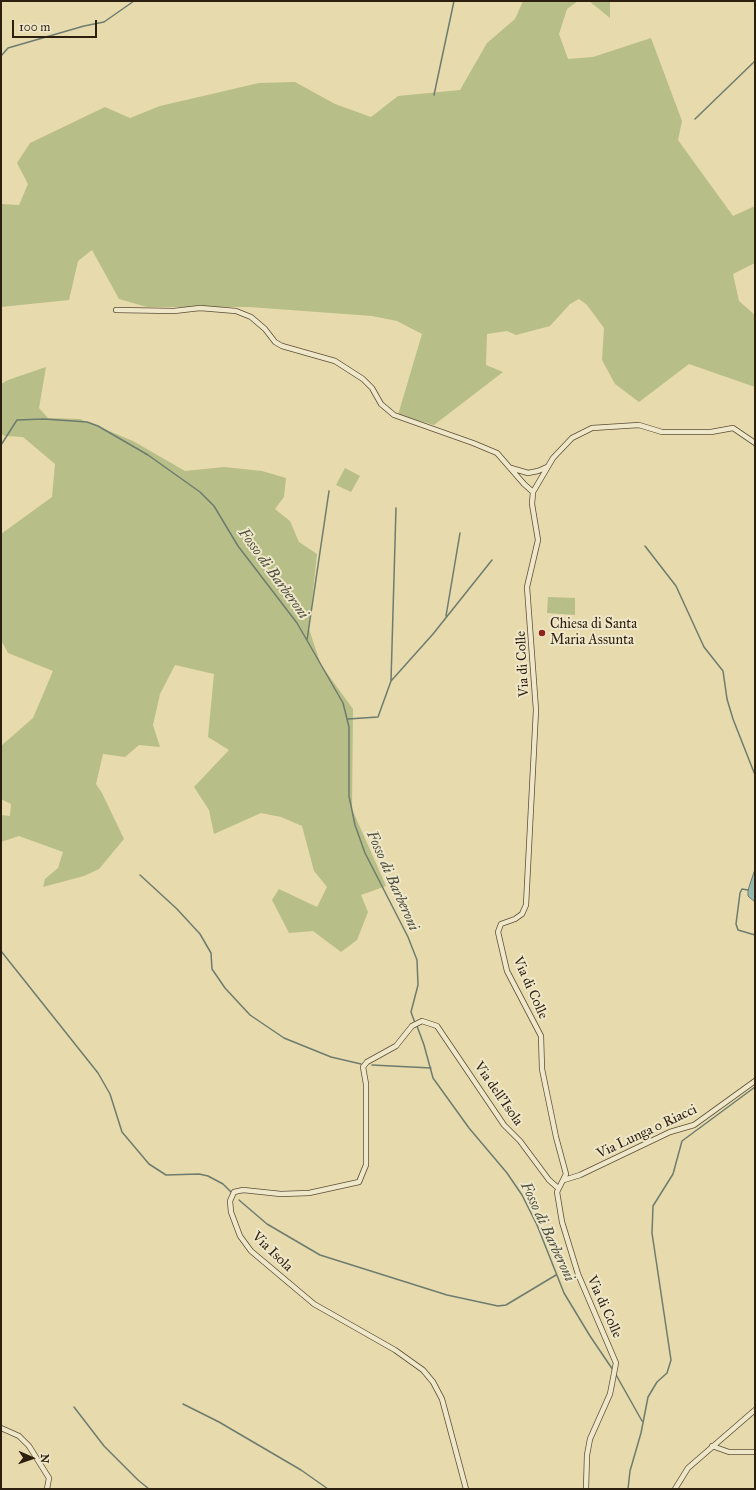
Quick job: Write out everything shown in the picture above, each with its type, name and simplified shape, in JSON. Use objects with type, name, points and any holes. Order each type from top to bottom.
[{"type":"street","points":[[116,310],[174,311],[200,308],[236,311],[251,317],[282,346],[335,360],[363,379],[386,410],[394,415],[473,442],[497,453],[533,492],[553,458],[572,438],[592,428],[639,425],[662,432],[711,432],[733,428],[755,443]]},
{"type":"street","points":[[510,468],[528,472],[538,471],[547,467]]},
{"type":"street","name":"Via di Colle","points":[[533,492],[532,504],[538,540],[527,587],[536,710],[526,905],[522,914],[515,919],[501,924],[498,932],[507,970],[540,1036],[542,1069],[556,1137],[566,1171],[564,1180]]},
{"type":"street","name":"Via dell'Isola","points":[[416,1024],[425,1022],[437,1026],[504,1124],[520,1141],[549,1180],[558,1188]]},
{"type":"street","name":"Via Isola","points":[[416,1024],[396,1046],[367,1062],[363,1067],[366,1084],[366,1165],[359,1182],[309,1193],[281,1194],[243,1190],[234,1192],[230,1201],[231,1212],[240,1236],[251,1251],[314,1304],[401,1354],[423,1370],[433,1382],[442,1399],[466,1489]]},
{"type":"street","name":"Via Lunga o Riacci","points":[[564,1180],[580,1175],[670,1132],[694,1125],[755,1081]]},
{"type":"street","points":[[558,1188],[564,1180]]},
{"type":"street","name":"Via di Colle","points":[[558,1188],[557,1200],[572,1257],[615,1358],[615,1374],[610,1394],[590,1440],[587,1454],[586,1489]]},
{"type":"street","points":[[675,1489],[688,1468],[755,1410]]},
{"type":"street","points":[[1,1428],[19,1436],[29,1446],[49,1478],[47,1489]]},
{"type":"street","points":[[712,1446],[728,1452],[755,1452]]},
{"type":"green space","points":[[523,1],[578,1],[567,9],[559,34],[568,59],[593,57],[651,38],[682,121],[678,140],[733,216],[755,206],[755,263],[733,274],[739,301],[755,315],[755,387],[689,364],[639,402],[615,384],[602,360],[604,328],[587,305],[579,299],[570,304],[550,326],[516,335],[507,331],[487,334],[486,365],[503,372],[434,425],[398,415],[422,334],[397,321],[372,316],[249,307],[147,307],[119,299],[92,250],[78,261],[69,300],[1,307],[1,204],[19,205],[28,184],[17,163],[30,143],[105,107],[130,118],[160,106],[259,83],[295,82],[335,104],[371,117],[398,96],[460,90],[487,43],[515,19]]},
{"type":"green space","points":[[589,1],[610,1],[610,18]]},
{"type":"green space","points":[[46,367],[39,408],[48,418],[80,419],[133,441],[185,471],[224,467],[262,471],[286,478],[284,497],[275,509],[290,521],[299,542],[317,554],[309,629],[321,665],[353,709],[352,809],[386,886],[361,895],[368,912],[357,940],[341,952],[313,931],[289,933],[272,900],[279,889],[317,907],[327,887],[314,871],[302,826],[281,817],[261,813],[214,834],[209,810],[194,787],[229,750],[208,737],[214,674],[175,665],[160,694],[153,725],[160,747],[139,745],[125,757],[103,754],[96,784],[102,793],[124,839],[99,869],[84,876],[43,887],[45,879],[58,868],[63,852],[19,836],[1,842],[1,815],[10,816],[11,804],[1,799],[1,746],[33,718],[53,671],[8,653],[1,640],[1,534],[52,497],[55,464],[23,437],[5,436],[1,434],[1,384],[8,380]]},
{"type":"green space","points":[[345,468],[360,476],[351,492],[336,485]]},
{"type":"green space","points":[[548,597],[575,598],[575,615],[547,613]]},
{"type":"water","points":[[755,869],[755,902],[748,896],[748,890]]},
{"type":"waterway","points":[[1,56],[8,48],[84,26],[104,22],[134,1]]},
{"type":"waterway","points":[[434,95],[454,1]]},
{"type":"waterway","points":[[695,119],[755,61]]},
{"type":"waterway","name":"Fosso di Barberoni","points":[[1,445],[17,420],[44,419],[87,422],[98,426],[148,455],[200,492],[214,506],[238,546],[297,623],[343,703],[349,727],[349,796],[355,825],[365,853],[408,937],[417,960],[418,985],[411,1012],[415,1023]]},
{"type":"waterway","points":[[307,640],[329,491]]},
{"type":"waterway","points":[[348,719],[378,717],[391,681],[396,508]]},
{"type":"waterway","points":[[446,616],[460,533]]},
{"type":"waterway","points":[[645,546],[676,586],[704,647],[723,671],[727,699],[733,719],[755,775]]},
{"type":"waterway","points":[[391,681],[433,634],[492,560]]},
{"type":"waterway","points":[[140,875],[177,909],[200,934],[211,953],[212,969],[225,988],[250,1015],[284,1038],[331,1057],[361,1064]]},
{"type":"waterway","points":[[748,890],[742,889],[740,893],[736,924],[738,930],[755,935]]},
{"type":"waterway","points":[[1,951],[98,1073],[110,1094],[122,1132],[149,1164],[166,1175],[199,1174],[208,1176],[223,1184],[231,1192]]},
{"type":"waterway","name":"Fosso di Barberoni","points":[[417,1026],[433,1078],[469,1128],[507,1173],[522,1195],[537,1225],[564,1293],[613,1370]]},
{"type":"waterway","points":[[755,1047],[755,1058]]},
{"type":"waterway","points":[[372,1065],[431,1068]]},
{"type":"waterway","points":[[628,1489],[630,1471],[641,1433],[648,1397],[657,1382],[667,1373],[671,1360],[652,1233],[653,1206],[673,1174],[682,1141],[755,1087]]},
{"type":"waterway","points":[[239,1200],[267,1224],[320,1255],[447,1295],[498,1306],[506,1305],[556,1275]]},
{"type":"waterway","name":"Fosso di Barberoni","points":[[615,1373],[642,1421]]},
{"type":"waterway","points":[[183,1404],[219,1422],[301,1470],[328,1489]]},
{"type":"waterway","points":[[74,1407],[104,1446],[149,1489]]},
{"type":"place","name":"Chiesa di Santa Maria Assunta","points":[[542,633]]}]
